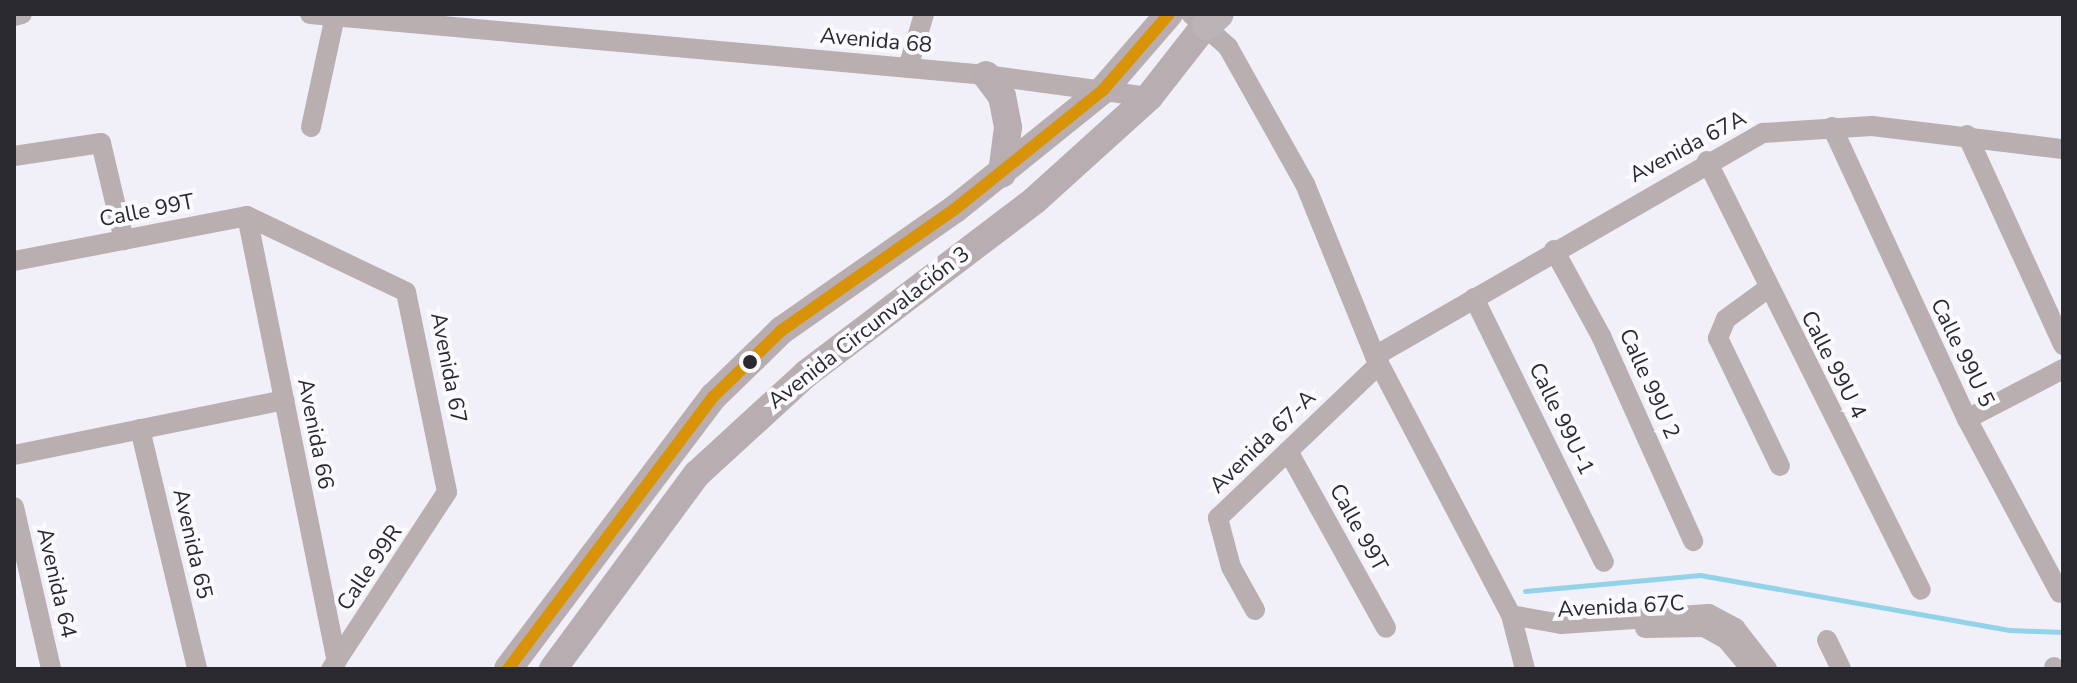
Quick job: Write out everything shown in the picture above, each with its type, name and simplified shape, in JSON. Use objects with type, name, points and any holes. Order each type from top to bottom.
[{"type":"main road","name":"Avenida Circunvalación 3","points":[[508,669],[713,397],[782,330],[1002,174],[1104,89],[1169,14]]},
{"type":"main road","name":"Avenida Circunvalación 3","points":[[553,669],[697,474],[741,431],[1035,200],[1149,97],[1208,17]]},
{"type":"main road","points":[[986,75],[1002,96],[1008,127],[1002,174]]},
{"type":"street","points":[[14,16],[22,14]]},
{"type":"street","name":"Avenida 68","points":[[310,14],[986,75],[1149,97]]},
{"type":"street","points":[[908,68],[924,14]]},
{"type":"street","points":[[311,127],[335,16]]},
{"type":"street","points":[[1208,17],[1305,184],[1377,360],[1511,615],[1517,666]]},
{"type":"street","name":"Avenida 67A","points":[[1377,360],[1554,250],[1707,161],[1763,133],[1832,127],[1967,135],[2063,149]]},
{"type":"street","name":"Calle 99U 5","points":[[1832,127],[1967,419],[2060,593]]},
{"type":"street","points":[[1967,135],[2063,345]]},
{"type":"street","points":[[14,156],[101,143],[124,240]]},
{"type":"street","name":"Calle 99U 4","points":[[1707,161],[1767,289],[1921,590]]},
{"type":"street","name":"Calle 99T","points":[[14,261],[247,216]]},
{"type":"street","name":"Avenida 67","points":[[247,216],[406,292],[447,492]]},
{"type":"street","name":"Avenida 66","points":[[247,216],[334,665]]},
{"type":"street","name":"Calle 99U 2","points":[[1554,250],[1601,336],[1693,541]]},
{"type":"street","points":[[1767,289],[1726,319],[1718,338],[1780,466]]},
{"type":"street","name":"Calle 99U-1","points":[[1474,298],[1604,562]]},
{"type":"street","name":"Avenida 67-A","points":[[1255,610],[1231,567],[1218,518],[1377,360]]},
{"type":"street","points":[[1967,419],[2063,369]]},
{"type":"street","points":[[14,455],[284,400]]},
{"type":"street","name":"Avenida 65","points":[[140,429],[197,669]]},
{"type":"street","name":"Calle 99T","points":[[1288,451],[1386,628]]},
{"type":"street","name":"Calle 99R","points":[[334,665],[447,492]]},
{"type":"street","name":"Avenida 64","points":[[14,507],[51,669]]},
{"type":"street","name":"Avenida 67C","points":[[1511,615],[1544,634],[1682,625],[1731,633]]},
{"type":"street","points":[[1731,633],[1751,669]]},
{"type":"street","points":[[1731,633],[1767,669]]},
{"type":"street","points":[[1827,640],[1841,669]]},
{"type":"waterway","points":[[1525,591],[1700,575],[2009,630],[2063,632]]},
{"type":"transit line","points":[[508,669],[713,397],[782,330],[955,209],[1104,89],[1169,14]]}]
